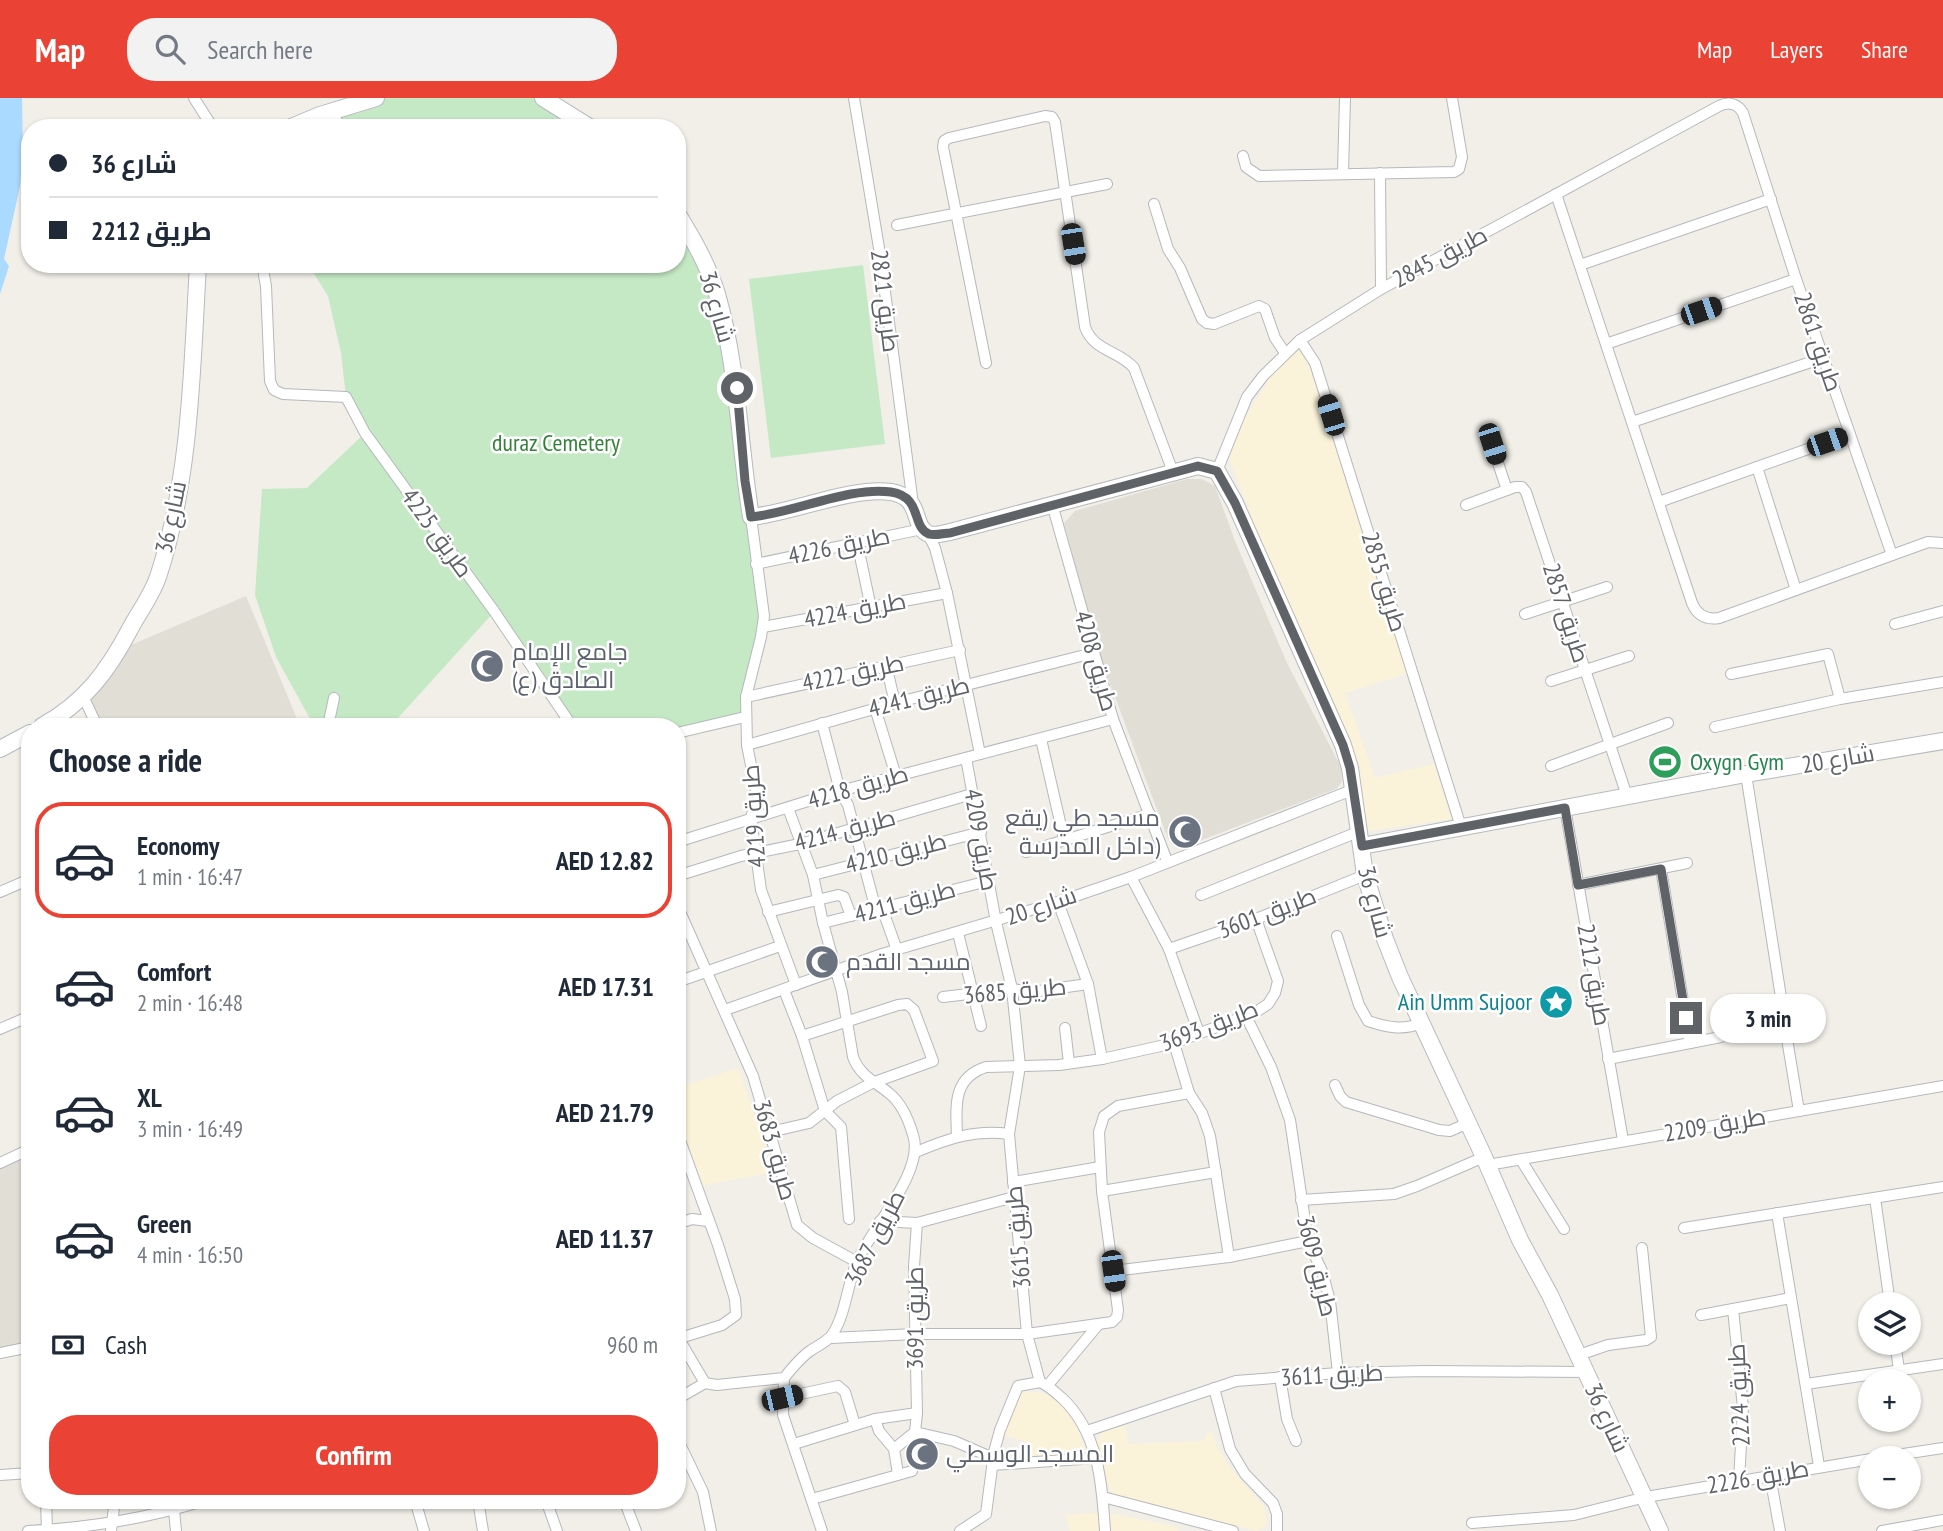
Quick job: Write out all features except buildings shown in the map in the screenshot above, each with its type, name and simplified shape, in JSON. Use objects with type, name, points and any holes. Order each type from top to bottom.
[{"type":"street","points":[[194,98],[207,119]]},
{"type":"street","points":[[543,98],[577,119]]},
{"type":"street","name":"طريق 2821","points":[[854,98],[880,254],[913,505]]},
{"type":"street","points":[[1343,173],[1345,98]]},
{"type":"street","points":[[1243,156],[1246,167],[1259,176],[1447,173],[1459,169],[1462,157],[1452,98]]},
{"type":"street","points":[[312,119],[368,99]]},
{"type":"street","name":"طريق 2845","points":[[1217,471],[1247,397],[1285,353],[1300,340],[1381,289],[1721,101],[1735,105],[1744,117]]},
{"type":"street","points":[[332,111],[336,119]]},
{"type":"street","points":[[986,363],[943,148],[944,141],[1045,116],[1052,117],[1055,122],[1087,333],[1096,344],[1125,359],[1134,368],[1173,472]]},
{"type":"street","name":"طريق 2861","points":[[1744,117],[1796,279],[1892,555]]},
{"type":"street","points":[[1381,173],[1381,289]]},
{"type":"street","points":[[897,225],[1107,184]]},
{"type":"street","points":[[1556,194],[1692,603],[1703,616],[1719,618],[1928,542],[1943,543]]},
{"type":"street","points":[[1580,265],[1771,200]]},
{"type":"street","points":[[1154,204],[1168,249],[1180,268],[1202,319],[1214,324],[1259,306],[1265,309],[1275,338],[1285,353]]},
{"type":"street","name":"شارع 36","points":[[686,228],[698,248],[716,292],[728,339],[737,388],[751,517]]},
{"type":"street","name":"شارع 36","points":[[54,718],[84,698],[119,650],[157,579],[168,539],[184,447],[197,273]]},
{"type":"street","name":"طريق 4225","points":[[264,273],[270,381],[274,390],[283,394],[346,397],[365,433],[494,611],[563,718]]},
{"type":"street","points":[[1606,344],[1796,279]]},
{"type":"street","name":"طريق 2855","points":[[1300,340],[1315,363],[1461,827]]},
{"type":"street","points":[[1632,422],[1823,358]]},
{"type":"street","points":[[1659,502],[1850,434]]},
{"type":"street","points":[[1466,505],[1507,490],[1492,444]]},
{"type":"street","points":[[751,517],[774,515],[856,494],[890,492],[906,498],[913,505],[925,531],[950,533],[1198,466],[1217,471]]},
{"type":"street","points":[[1757,467],[1796,590]]},
{"type":"street","name":"شارع 36","points":[[1217,471],[1235,503],[1343,745],[1350,768],[1365,875],[1385,939],[1520,1240],[1586,1372],[1660,1531]]},
{"type":"street","name":"طريق 2857","points":[[1507,490],[1522,487],[1527,492],[1627,796]]},
{"type":"street","name":"طريق 4208","points":[[1052,505],[1113,719],[1167,861]]},
{"type":"street","name":"طريق 4219","points":[[751,517],[763,605],[763,627],[746,697],[747,745],[757,796],[751,818],[761,890],[796,985]]},
{"type":"street","name":"طريق 4226","points":[[756,564],[857,542],[925,531]]},
{"type":"street","name":"طريق 4209","points":[[925,531],[935,548],[947,593],[980,754]]},
{"type":"street","points":[[857,542],[871,608]]},
{"type":"street","points":[[1525,614],[1607,587]]},
{"type":"street","name":"طريق 4224","points":[[763,627],[947,593]]},
{"type":"street","points":[[1895,624],[1943,611]]},
{"type":"street","name":"طريق 4222","points":[[746,697],[960,650]]},
{"type":"street","name":"طريق 4241","points":[[747,745],[875,708],[1093,653]]},
{"type":"street","points":[[1731,674],[1828,654],[1840,699]]},
{"type":"street","points":[[1551,681],[1629,656]]},
{"type":"street","points":[[886,665],[895,703]]},
{"type":"street","points":[[1715,727],[1840,699],[1943,682]]},
{"type":"street","points":[[84,698],[93,718]]},
{"type":"street","points":[[330,718],[334,698]]},
{"type":"street","points":[[875,708],[896,776]]},
{"type":"street","points":[[686,731],[745,717]]},
{"type":"street","name":"طريق 4218","points":[[686,839],[841,791],[1113,719]]},
{"type":"street","points":[[822,723],[879,909],[897,950]]},
{"type":"street","points":[[1551,766],[1668,723]]},
{"type":"street","points":[[0,749],[21,738]]},
{"type":"street","points":[[1041,739],[1064,839]]},
{"type":"street","name":"شارع 20","points":[[1360,839],[1461,827],[1746,774],[1943,741]]},
{"type":"street","name":"طريق 4209","points":[[967,758],[996,922]]},
{"type":"street","points":[[1746,774],[1783,1010]]},
{"type":"street","name":"شارع 20","points":[[725,1010],[836,970],[996,922],[1130,877],[1352,790]]},
{"type":"street","name":"طريق 4214","points":[[686,873],[855,829],[972,794]]},
{"type":"street","points":[[788,808],[813,875],[855,1064],[872,1083],[890,1093],[899,1103],[915,1139],[916,1152],[957,1136],[982,1132],[1009,1133]]},
{"type":"street","name":"طريق 2212","points":[[1565,808],[1623,1140]]},
{"type":"street","points":[[1026,852],[1150,814]]},
{"type":"street","name":"طريق 4210","points":[[813,875],[863,860],[981,832]]},
{"type":"street","points":[[1201,895],[1360,839]]},
{"type":"street","points":[[1578,885],[1688,863]]},
{"type":"street","points":[[1661,869],[1690,1043]]},
{"type":"street","name":"طريق 3601","points":[[1169,949],[1256,919],[1365,875]]},
{"type":"street","points":[[1130,877],[1169,949],[1199,1033]]},
{"type":"street","name":"طريق 4211","points":[[823,923],[988,881]]},
{"type":"street","points":[[0,892],[21,883]]},
{"type":"street","points":[[768,912],[842,895],[851,916]]},
{"type":"street","points":[[1058,902],[1088,984],[1102,1059]]},
{"type":"street","name":"طريق 3693","points":[[1020,1066],[1102,1059],[1174,1043],[1246,1016],[1268,1004],[1278,981],[1256,919]]},
{"type":"street","name":"طريق 3615","points":[[996,922],[1012,989],[1020,1066],[1009,1133],[1027,1334],[1044,1384],[1068,1404],[1087,1431],[1096,1458],[1103,1497],[1105,1531]]},
{"type":"street","points":[[686,926],[725,1010]]},
{"type":"street","points":[[958,933],[981,1026]]},
{"type":"street","points":[[1337,936],[1359,1005],[1368,1021],[1396,1028],[1410,1028],[1421,1023]]},
{"type":"street","points":[[686,978],[780,946]]},
{"type":"street","name":"طريق 3685","points":[[943,997],[1012,989],[1031,992],[1088,984]]},
{"type":"street","points":[[784,990],[802,1036],[825,1111],[841,1127],[849,1219]]},
{"type":"street","points":[[770,1132],[809,1123],[837,1101],[872,1083],[933,1061],[914,1010],[908,1004],[802,1036]]},
{"type":"street","name":"طريق 3683","points":[[725,1010],[753,1076],[797,1225],[813,1238],[857,1262]]},
{"type":"street","name":"طريق 3609","points":[[1246,1016],[1271,1068],[1290,1120],[1308,1241],[1322,1271],[1330,1301],[1338,1373]]},
{"type":"street","points":[[0,1029],[21,1020]]},
{"type":"street","points":[[1065,1028],[1069,1063]]},
{"type":"street","name":"طريق 2212","points":[[1608,1059],[1721,1037]]},
{"type":"street","points":[[1787,1039],[1799,1111]]},
{"type":"street","points":[[1174,1043],[1189,1093],[1208,1128],[1229,1257]]},
{"type":"street","points":[[957,1136],[958,1094],[965,1080],[975,1071],[986,1067],[1020,1066]]},
{"type":"street","points":[[1335,1085],[1346,1102],[1439,1130],[1450,1131],[1468,1123]]},
{"type":"street","name":"طريق 2209","points":[[1486,1161],[1521,1160],[1943,1086]]},
{"type":"street","points":[[822,1531],[783,1415],[784,1378],[809,1351],[831,1338],[915,1334],[1027,1334],[1112,1322],[1118,1313],[1102,1191],[1099,1127],[1108,1112],[1123,1104],[1189,1093]]},
{"type":"street","name":"طريق 3687","points":[[831,1338],[857,1262],[905,1180],[916,1152]]},
{"type":"street","points":[[0,1163],[21,1153]]},
{"type":"street","points":[[686,1158],[718,1245],[735,1299],[736,1315],[723,1325],[686,1337]]},
{"type":"street","points":[[1521,1160],[1564,1229]]},
{"type":"street","name":"طريق 3609","points":[[1301,1200],[1394,1194],[1486,1161]]},
{"type":"street","points":[[1013,1182],[1100,1167]]},
{"type":"street","points":[[1102,1191],[1216,1172]]},
{"type":"street","points":[[1684,1228],[1943,1187]]},
{"type":"street","points":[[880,1221],[917,1223],[1014,1197]]},
{"type":"street","points":[[1875,1198],[1888,1292]]},
{"type":"street","points":[[1777,1213],[1819,1466]]},
{"type":"street","points":[[686,1221],[708,1221]]},
{"type":"street","name":"طريق 3691","points":[[915,1432],[917,1413],[914,1266],[917,1223]]},
{"type":"street","points":[[1113,1271],[1229,1257],[1308,1241]]},
{"type":"street","points":[[1578,1356],[1597,1348],[1646,1340],[1651,1336],[1642,1248]]},
{"type":"street","name":"طريق 2224","points":[[1701,1315],[1791,1298]]},
{"type":"street","name":"طريق 2224","points":[[1733,1309],[1743,1408],[1739,1481]]},
{"type":"street","points":[[960,1531],[986,1514],[1000,1430],[1018,1386],[1044,1384],[1098,1325]]},
{"type":"street","points":[[0,1353],[21,1348]]},
{"type":"street","points":[[686,1352],[705,1383]]},
{"type":"street","points":[[1906,1369],[1943,1364]]},
{"type":"street","name":"طريق 3611","points":[[1087,1431],[1236,1381],[1338,1373],[1586,1372]]},
{"type":"street","points":[[1806,1384],[1858,1376]]},
{"type":"street","points":[[1280,1377],[1287,1419],[1296,1441]]},
{"type":"street","points":[[686,1394],[705,1383],[716,1385],[784,1378]]},
{"type":"street","points":[[782,1398],[838,1386],[845,1392],[855,1425]]},
{"type":"street","points":[[1214,1388],[1230,1449],[1245,1474],[1273,1503],[1277,1514],[1276,1531]]},
{"type":"street","points":[[794,1444],[875,1419],[917,1413]]},
{"type":"street","points":[[875,1419],[879,1431],[894,1449],[898,1475]]},
{"type":"street","points":[[894,1449],[915,1432],[954,1441],[993,1461],[1096,1458]]},
{"type":"street","points":[[1921,1451],[1943,1448]]},
{"type":"street","points":[[686,1457],[702,1492],[711,1531]]},
{"type":"street","name":"طريق 2226","points":[[1646,1497],[1858,1461]]},
{"type":"street","points":[[812,1499],[912,1471]]},
{"type":"street","points":[[0,1475],[21,1474]]},
{"type":"street","points":[[1770,1476],[1780,1531]]},
{"type":"street","points":[[1103,1497],[1233,1531]]},
{"type":"street","points":[[1472,1522],[1574,1515],[1646,1497]]},
{"type":"street","points":[[46,1509],[47,1531]]},
{"type":"street","points":[[110,1527],[113,1509]]},
{"type":"street","points":[[28,1531],[110,1527],[177,1509]]},
{"type":"street","points":[[418,1509],[425,1531]]},
{"type":"street","points":[[479,1509],[482,1531]]},
{"type":"street","points":[[549,1509],[557,1531]]},
{"type":"street","points":[[627,1509],[636,1531]]},
{"type":"street","points":[[174,1510],[176,1531]]},
{"type":"street","points":[[1882,1531],[1928,1527],[1943,1520]]},
{"type":"shaded area","points":[[1187,479],[1202,479],[1215,486],[1235,541],[1286,661],[1341,767],[1342,782],[1336,789],[1186,846],[1176,846],[1168,839],[1102,662],[1064,523],[1075,511]]},
{"type":"shaded area","points":[[246,596],[297,718],[93,718],[84,698],[119,650]]},
{"type":"shaded area","points":[[21,1154],[21,1349],[0,1353],[0,1163]]},
{"type":"green space","points":[[376,98],[542,98],[571,119],[336,119],[332,111]]},
{"type":"green space","name":"duraz Cemetery","points":[[686,240],[716,292],[763,627],[745,717],[686,732],[686,718],[567,718],[494,612],[398,718],[310,718],[276,657],[255,595],[262,489],[307,488],[365,433],[346,397],[341,353],[328,296],[314,273],[686,273]]},
{"type":"green space","points":[[863,265],[885,444],[771,458],[749,279]]},
{"type":"sand","points":[[1300,340],[1412,672],[1345,693],[1375,778],[1434,764],[1451,819],[1369,831],[1226,449],[1285,353],[1297,352]]},
{"type":"sand","points":[[738,1068],[774,1172],[700,1186],[686,1148],[686,1084]]},
{"type":"sand","points":[[1020,1393],[1043,1393],[1060,1402],[1072,1418],[1087,1455],[1025,1460],[1026,1441],[999,1434]]},
{"type":"sand","points":[[1125,1426],[1129,1444],[1203,1441],[1211,1429],[1216,1445],[1229,1466],[1264,1507],[1267,1525],[1257,1531],[1117,1497],[1110,1491],[1096,1444],[1101,1432]]},
{"type":"sand","points":[[1104,1512],[1178,1527],[1178,1531],[1070,1531],[1065,1515]]},
{"type":"water","points":[[0,98],[22,98],[20,186],[4,259],[9,266],[0,294]]},
{"type":"place","name":"جامع الإمام الصادق (ع)","points":[[487,666]]},
{"type":"place","name":"Oxygn Gym","points":[[1665,762]]},
{"type":"place","name":"مسجد طي (يقع داخل المدرسة)","points":[[1185,832]]},
{"type":"place","name":"مسجد القدم","points":[[822,962]]},
{"type":"place","name":"Ain Umm Sujoor","points":[[1556,1002]]},
{"type":"place","name":"المسجد الوسطي","points":[[922,1454]]},
{"type":"route","points":[[737,388],[751,517],[774,515],[856,494],[890,492],[906,498],[913,505],[922,528],[928,534],[950,533],[1198,466],[1217,471],[1235,503],[1343,745],[1350,768],[1362,846],[1565,808],[1578,885],[1661,869],[1686,1018]]}]
